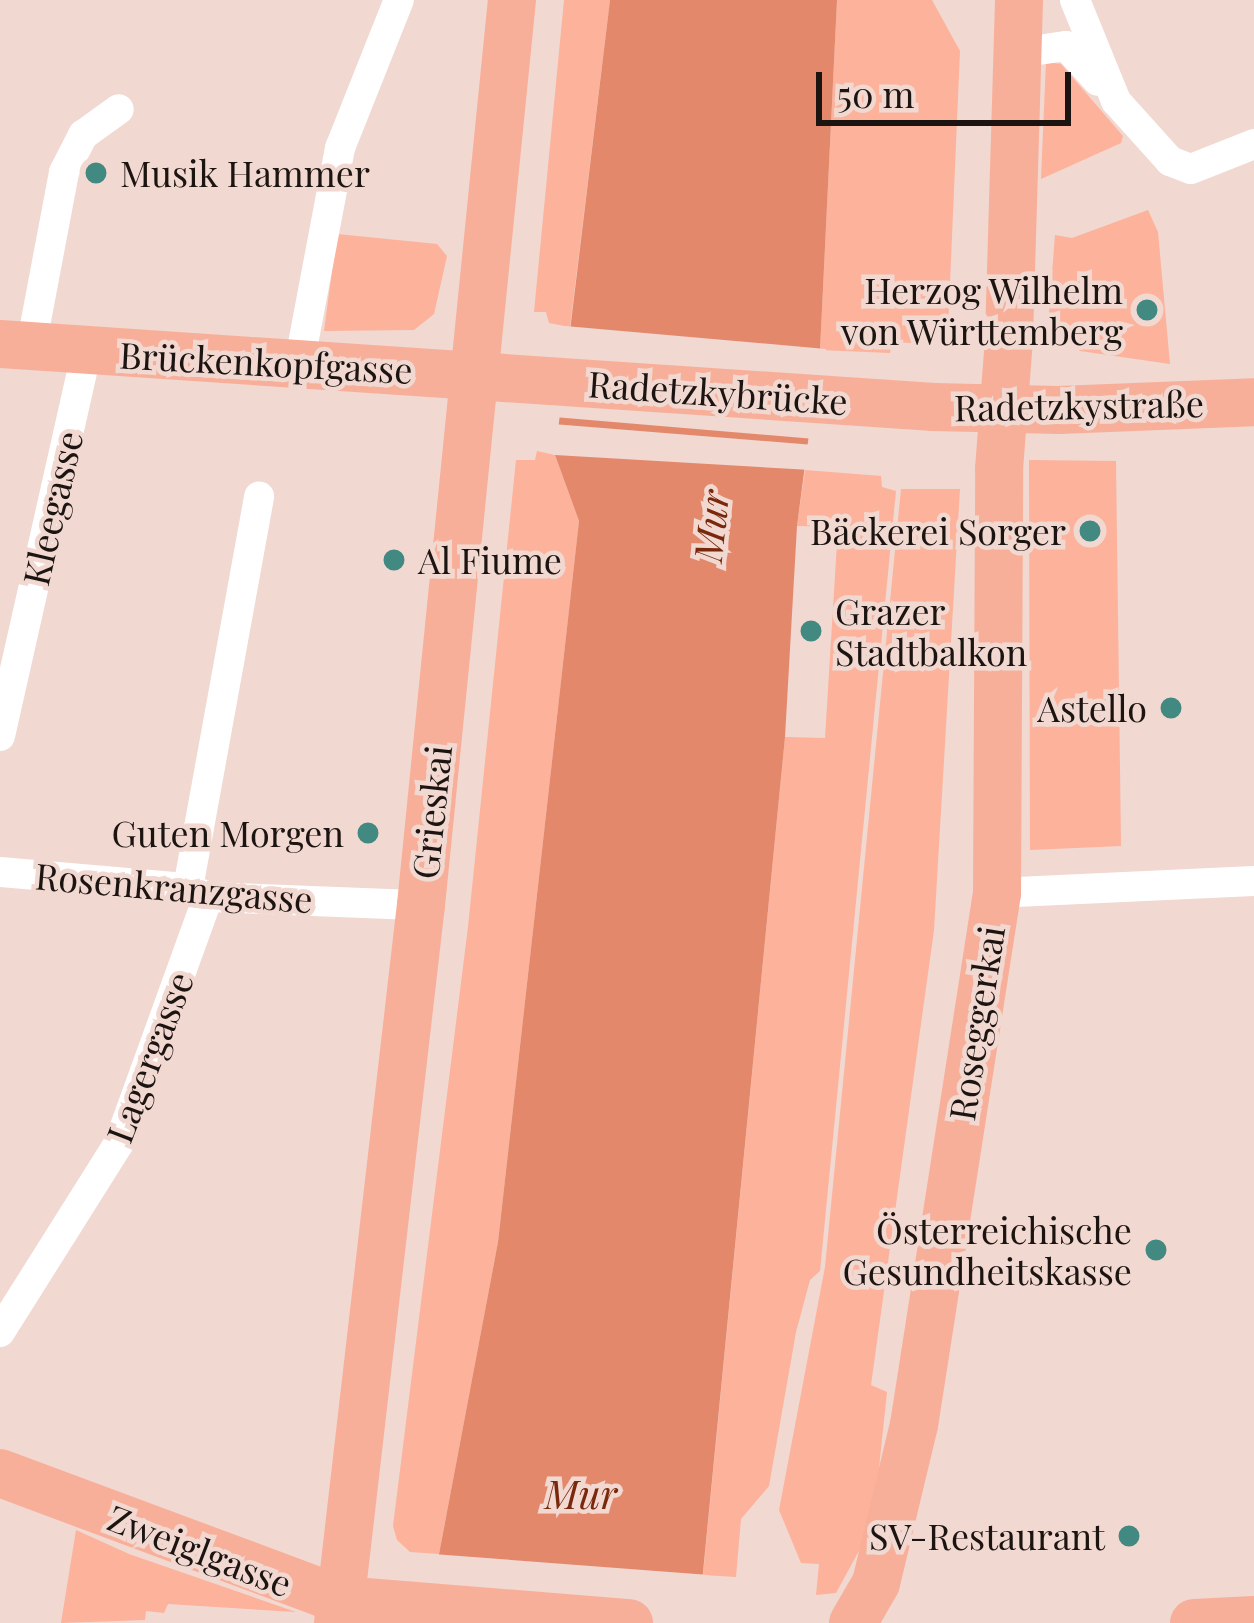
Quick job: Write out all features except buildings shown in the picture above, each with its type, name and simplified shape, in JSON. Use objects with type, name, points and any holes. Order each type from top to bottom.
[{"type":"main road","name":"Grieskai","points":[[340,1612],[421,904],[512,0]]},
{"type":"main road","name":"Roseggerkai","points":[[853,1623],[876,1582],[914,1425],[997,892],[997,554],[1019,0]]},
{"type":"main road","name":"Brückenkopfgasse","points":[[15,346],[532,378]]},
{"type":"main road","name":"Radetzkybrücke","points":[[532,378],[904,406]]},
{"type":"main road","name":"Radetzkystraße","points":[[904,406],[1003,410],[1254,402]]},
{"type":"main road","name":"Zweiglgasse","points":[[0,1474],[340,1612],[405,1604],[629,1623]]},
{"type":"main road","points":[[1194,1623],[1254,1620]]},
{"type":"street","points":[[299,365],[340,148],[399,0]]},
{"type":"street","points":[[1075,0],[1116,101]]},
{"type":"street","points":[[1018,53],[1066,46],[1169,161],[1191,169],[1254,144]]},
{"type":"street","points":[[15,346],[64,172],[83,135],[119,109]]},
{"type":"street","name":"Kleegasse","points":[[0,736],[87,351]]},
{"type":"street","name":"Lagergasse","points":[[0,1333],[119,1143],[198,892],[259,496]]},
{"type":"street","name":"Rosenkranzgasse","points":[[0,872],[198,892],[421,904]]},
{"type":"street","points":[[997,892],[1254,881]]},
{"type":"shaded area","points":[[564,0],[610,0],[570,327],[549,323],[546,312],[534,312]]},
{"type":"shaded area","points":[[837,0],[932,0],[960,51],[948,329],[912,343],[892,342],[890,353],[820,350]]},
{"type":"shaded area","points":[[1046,62],[1061,64],[1123,136],[1121,143],[1041,179]]},
{"type":"shaded area","points":[[1148,210],[1158,232],[1170,364],[1080,351],[1048,326],[1055,235],[1072,238]]},
{"type":"shaded area","points":[[337,234],[437,244],[447,256],[434,314],[414,330],[324,331]]},
{"type":"shaded area","points":[[537,451],[555,455],[579,521],[498,1242],[439,1554],[410,1552],[397,1540],[393,1526],[468,927],[516,460],[535,460]]},
{"type":"shaded area","points":[[1029,460],[1116,461],[1121,846],[1030,850]]},
{"type":"shaded area","points":[[805,470],[881,476],[882,487],[896,491],[820,1271],[810,1280],[796,1332],[769,1486],[741,1519],[736,1577],[703,1575],[785,737],[825,738],[838,527],[797,526]]},
{"type":"shaded area","points":[[901,489],[960,489],[934,930],[871,1385],[887,1392],[877,1487],[866,1538],[836,1593],[816,1595],[819,1564],[801,1563],[779,1510],[825,1267]]},
{"type":"shaded area","points":[[76,1530],[129,1554],[296,1612],[168,1604],[164,1613],[146,1611],[145,1620],[61,1623]]},
{"type":"water","name":"Mur","points":[[610,0],[837,0],[820,350],[797,526],[785,737],[698,1623],[426,1623],[498,1242],[579,521],[555,455]]},
{"type":"pier","points":[[565,326],[826,349],[815,439],[554,417]]},
{"type":"pier","points":[[553,424],[814,445],[811,470],[555,455],[549,453]]},
{"type":"pier","points":[[433,1554],[709,1575],[704,1623],[420,1623]]},
{"type":"place","name":"Musik Hammer","points":[[96,173]]},
{"type":"place","name":"Herzog Wilhelm von Württemberg","points":[[1147,310]]},
{"type":"place","name":"Bäckerei Sorger","points":[[1090,531]]},
{"type":"place","name":"Al Fiume","points":[[394,560]]},
{"type":"place","name":"Grazer Stadtbalkon","points":[[811,631]]},
{"type":"place","name":"Astello","points":[[1171,708]]},
{"type":"place","name":"Guten Morgen","points":[[368,833]]},
{"type":"place","name":"Österreichische Gesundheitskasse","points":[[1156,1250]]},
{"type":"place","name":"SV-Restaurant","points":[[1129,1536]]}]
